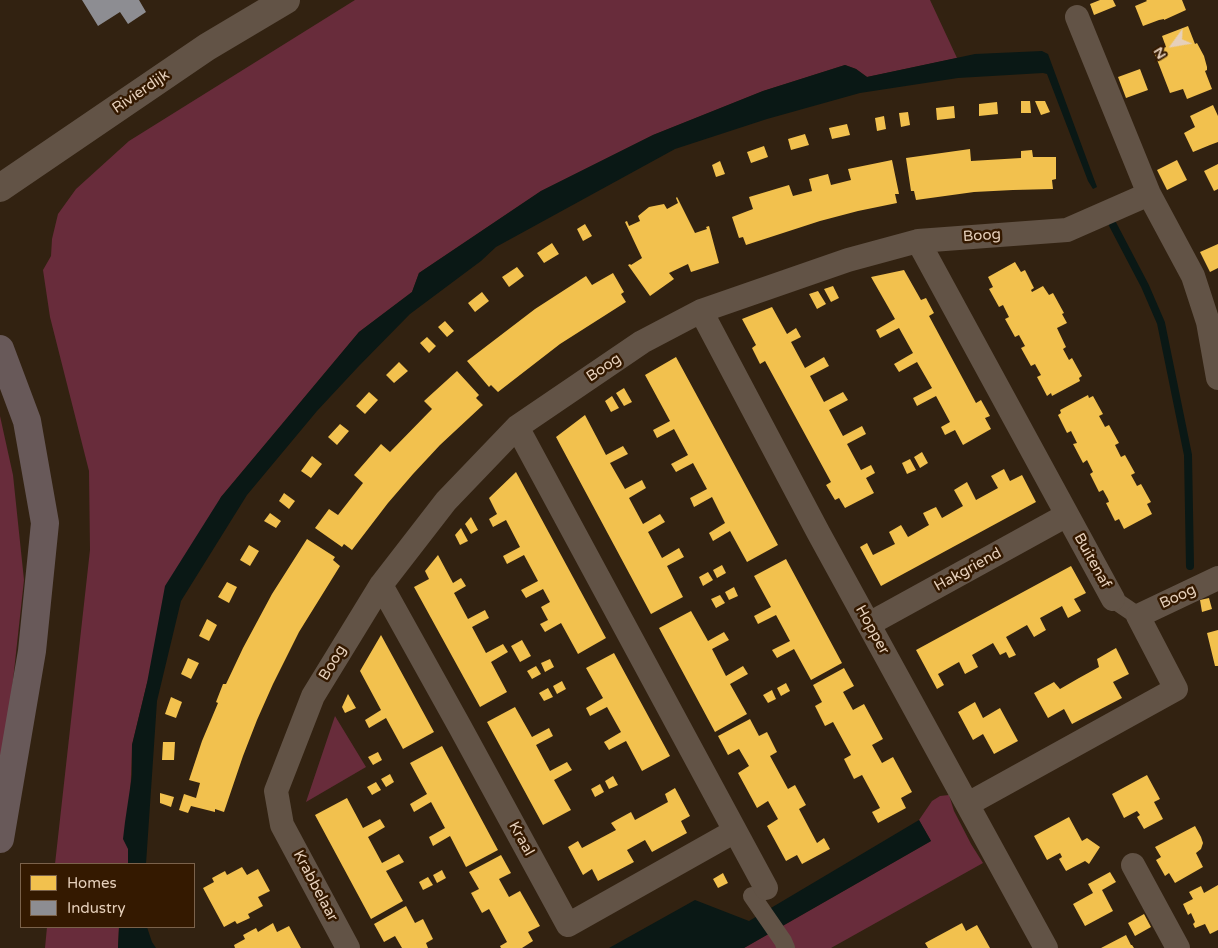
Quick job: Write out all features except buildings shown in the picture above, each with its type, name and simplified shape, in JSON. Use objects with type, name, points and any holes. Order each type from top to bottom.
[{"type":"highway","points":[[0,349],[27,421],[45,523],[32,651],[0,839]]},
{"type":"street","name":"Rivierdijk","points":[[0,188],[206,47],[286,0]]},
{"type":"street","points":[[1077,16],[1149,194],[1193,276],[1208,322],[1218,378]]},
{"type":"street","name":"Boog","points":[[282,825],[276,790],[313,696],[381,585],[446,501],[517,427],[642,342],[701,311],[848,260],[918,241],[1067,230],[1149,194]]},
{"type":"street","name":"Buitenaf","points":[[918,241],[1113,599],[1138,616],[1176,690],[968,804]]},
{"type":"street","name":"Hopper","points":[[701,311],[818,532],[1046,948]]},
{"type":"street","points":[[517,427],[735,831],[759,896],[784,944]]},
{"type":"street","name":"Hakgriend","points":[[869,624],[1067,515]]},
{"type":"street","name":"Boog","points":[[1138,616],[1218,578]]},
{"type":"street","name":"Kraal","points":[[381,585],[568,925],[735,831]]},
{"type":"street","name":"Krabbelaar","points":[[282,825],[348,948]]},
{"type":"street","points":[[1133,865],[1178,948]]},
{"type":"shaded area","points":[[355,0],[930,0],[957,58],[867,77],[856,69],[845,65],[763,91],[653,135],[541,191],[419,273],[412,292],[359,332],[221,497],[147,683],[132,745],[128,863],[55,863],[90,550],[89,471],[50,317],[43,270],[51,256],[52,239],[58,214],[76,189],[129,141]]},
{"type":"shaded area","points":[[1042,51],[1048,54],[1097,187],[1093,189],[1088,181],[1047,74],[958,78],[860,93],[767,119],[675,149],[496,247],[481,261],[410,314],[317,411],[247,495],[181,601],[157,701],[146,863],[128,863],[128,849],[123,839],[132,775],[132,745],[147,683],[165,586],[221,497],[359,332],[412,292],[419,273],[541,191],[653,135],[763,91],[845,65],[856,69],[867,77],[975,54]]},
{"type":"shaded area","points":[[0,416],[13,475],[24,580],[0,783]]},
{"type":"shaded area","points":[[335,716],[366,767],[306,802]]},
{"type":"shaded area","points":[[949,795],[954,811],[983,863],[831,948],[744,948],[931,841],[919,820],[932,801],[940,796]]},
{"type":"shaded area","points":[[919,820],[931,841],[744,948],[609,948],[695,900],[749,921]]},
{"type":"shaded area","points":[[47,928],[119,928],[118,948],[45,948]]},
{"type":"shaded area","points":[[119,928],[147,928],[156,948],[118,948]]},
{"type":"waterway","points":[[1113,225],[1145,286],[1161,323],[1188,455],[1190,566]]}]
